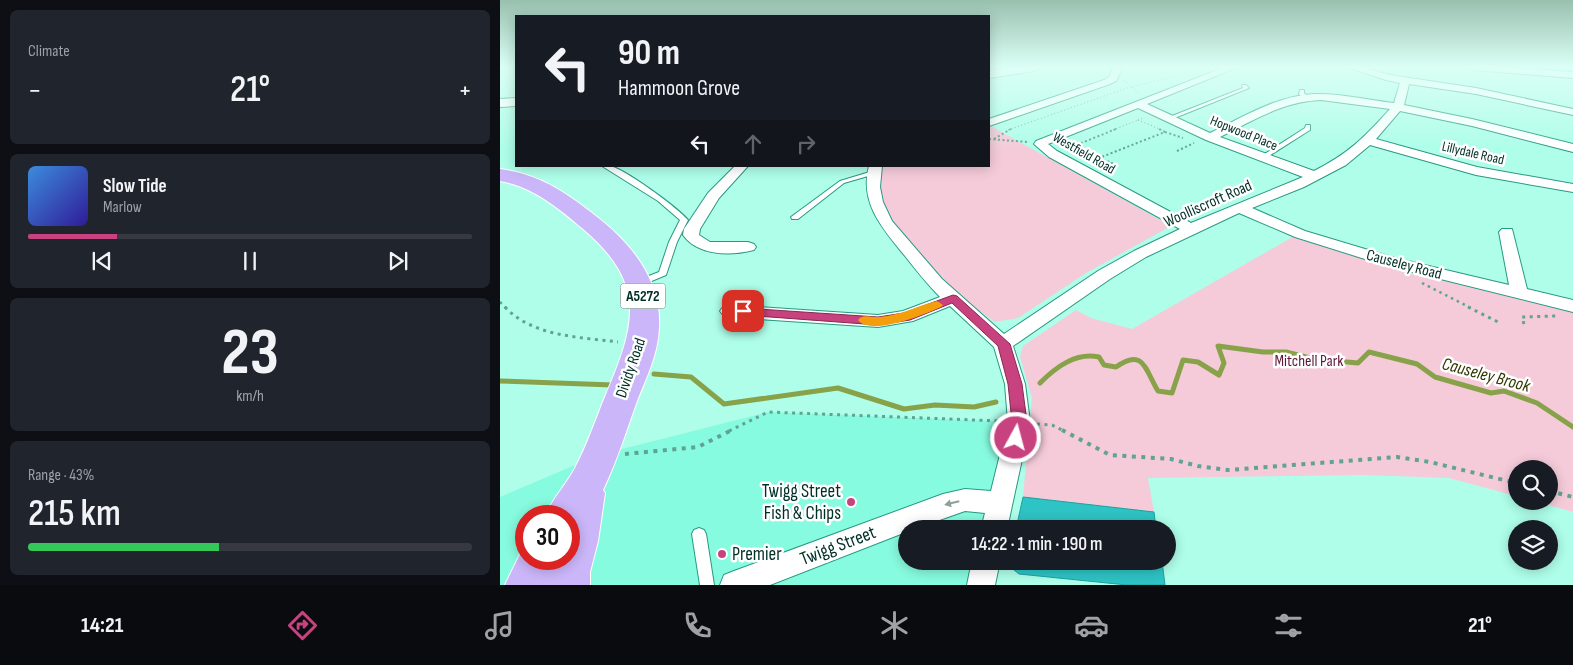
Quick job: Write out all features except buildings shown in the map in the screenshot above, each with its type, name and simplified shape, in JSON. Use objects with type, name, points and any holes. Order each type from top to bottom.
[{"type":"main road","name":"Dividy Road","points":[[500,175],[532,182],[568,204],[614,243],[628,260],[639,282],[644,299],[643,336],[640,349],[593,468],[572,505]]},
{"type":"main road","name":"Dividy Road","points":[[568,585],[568,572],[577,541],[593,468]]},
{"type":"main road","points":[[527,585],[534,570]]},
{"type":"street","points":[[990,122],[1071,94]]},
{"type":"street","name":"Westfield Road","points":[[1163,94],[1040,144],[1045,150],[1191,229]]},
{"type":"street","points":[[1210,137],[1303,94]]},
{"type":"street","points":[[1306,94],[1398,107],[1478,124],[1573,148]]},
{"type":"street","name":"Woolliscroft Road","points":[[1003,344],[1104,275],[1191,229],[1342,162],[1368,141],[1398,107],[1401,94]]},
{"type":"street","points":[[1491,94],[1570,111]]},
{"type":"street","points":[[1496,95],[1506,94]]},
{"type":"street","points":[[1515,94],[1561,98],[1570,111]]},
{"type":"street","points":[[500,104],[515,102]]},
{"type":"street","name":"Hopwood Place","points":[[1143,102],[1170,118],[1210,137],[1314,176]]},
{"type":"street","name":"Lillydale Road","points":[[1368,141],[1476,171],[1573,188]]},
{"type":"street","points":[[741,167],[700,205],[691,235],[693,239],[704,245],[728,251],[748,247]]},
{"type":"street","points":[[875,170],[873,187],[876,202],[885,222],[936,283],[1003,344],[1015,384],[1020,422],[996,520]]},
{"type":"street","name":"Causeley Road","points":[[1241,208],[1300,234],[1390,262],[1571,306]]},
{"type":"street","points":[[1507,232],[1519,294]]},
{"type":"street","points":[[729,311],[762,306],[878,321],[906,317],[953,298]]},
{"type":"street","name":"Twigg Street","points":[[734,585],[943,506],[965,500],[1000,503]]},
{"type":"street","points":[[981,585],[984,570]]},
{"type":"lane","points":[[1170,118],[1230,94]]},
{"type":"lane","points":[[1262,158],[1308,129],[1308,126]]},
{"type":"lane","points":[[607,167],[646,190],[679,214],[684,220],[673,242],[663,273],[639,282]]},
{"type":"lane","points":[[795,217],[842,182],[875,170]]},
{"type":"lane","points":[[699,534],[707,585]]},
{"type":"path","points":[[994,139],[1011,129],[1111,94]]},
{"type":"path","points":[[1137,94],[1143,102]]},
{"type":"path","points":[[1138,120],[1165,132],[1099,158],[1074,146],[1138,120],[1146,117]]},
{"type":"path","points":[[990,139],[1042,143]]},
{"type":"path","points":[[1390,262],[1403,273],[1498,322]]},
{"type":"path","points":[[500,302],[517,319],[544,330],[627,344],[629,337],[643,336]]},
{"type":"path","points":[[1524,324],[1522,317],[1567,316],[1571,314],[1571,306]]},
{"type":"path","points":[[593,468],[698,447],[768,412],[1020,422],[1052,425],[1110,455],[1171,459],[1198,466],[1228,470],[1397,457],[1430,462],[1508,481]]},
{"type":"path","points":[[1558,493],[1573,497]]},
{"type":"shaded area","points":[[768,412],[1019,422],[996,520],[898,520],[898,570],[985,570],[981,585],[500,585],[500,497],[599,455]]},
{"type":"green space","points":[[990,126],[1171,226],[1086,273],[1018,318],[995,322],[960,297],[893,223],[882,199],[878,181],[882,167],[990,167]]},
{"type":"green space","name":"Mitchell Park","points":[[1296,235],[1573,308],[1573,512],[1558,508],[1558,460],[1508,460],[1508,494],[1449,478],[1364,475],[1148,478],[1154,512],[1023,497],[1032,398],[1020,357],[1023,346],[1076,310],[1091,318],[1132,329]]},
{"type":"waterway","name":"Causeley Brook","points":[[1040,383],[1060,366],[1074,359],[1091,356],[1099,357],[1104,365],[1116,367],[1125,361],[1133,359],[1143,364],[1158,391],[1172,393],[1183,360],[1198,362],[1219,375],[1224,363],[1218,346],[1263,352],[1286,352],[1314,359],[1358,363],[1369,352],[1417,364],[1435,377],[1491,393],[1504,391],[1537,403],[1573,427]]},
{"type":"waterway","name":"Causeley Brook","points":[[654,374],[691,377],[724,404],[838,388],[904,409],[935,405],[974,407],[996,402]]},
{"type":"waterway","name":"Causeley Brook","points":[[500,381],[613,385]]},
{"type":"slow traffic","points":[[864,320],[878,321],[906,317],[937,305]]},
{"type":"place","name":"Twigg Street Fish & Chips","points":[[851,502]]},
{"type":"place","name":"Premier","points":[[722,554]]},
{"type":"route","points":[[743,311],[878,321],[906,317],[953,298],[1003,344],[1015,384],[1020,422],[1016,438]]}]
